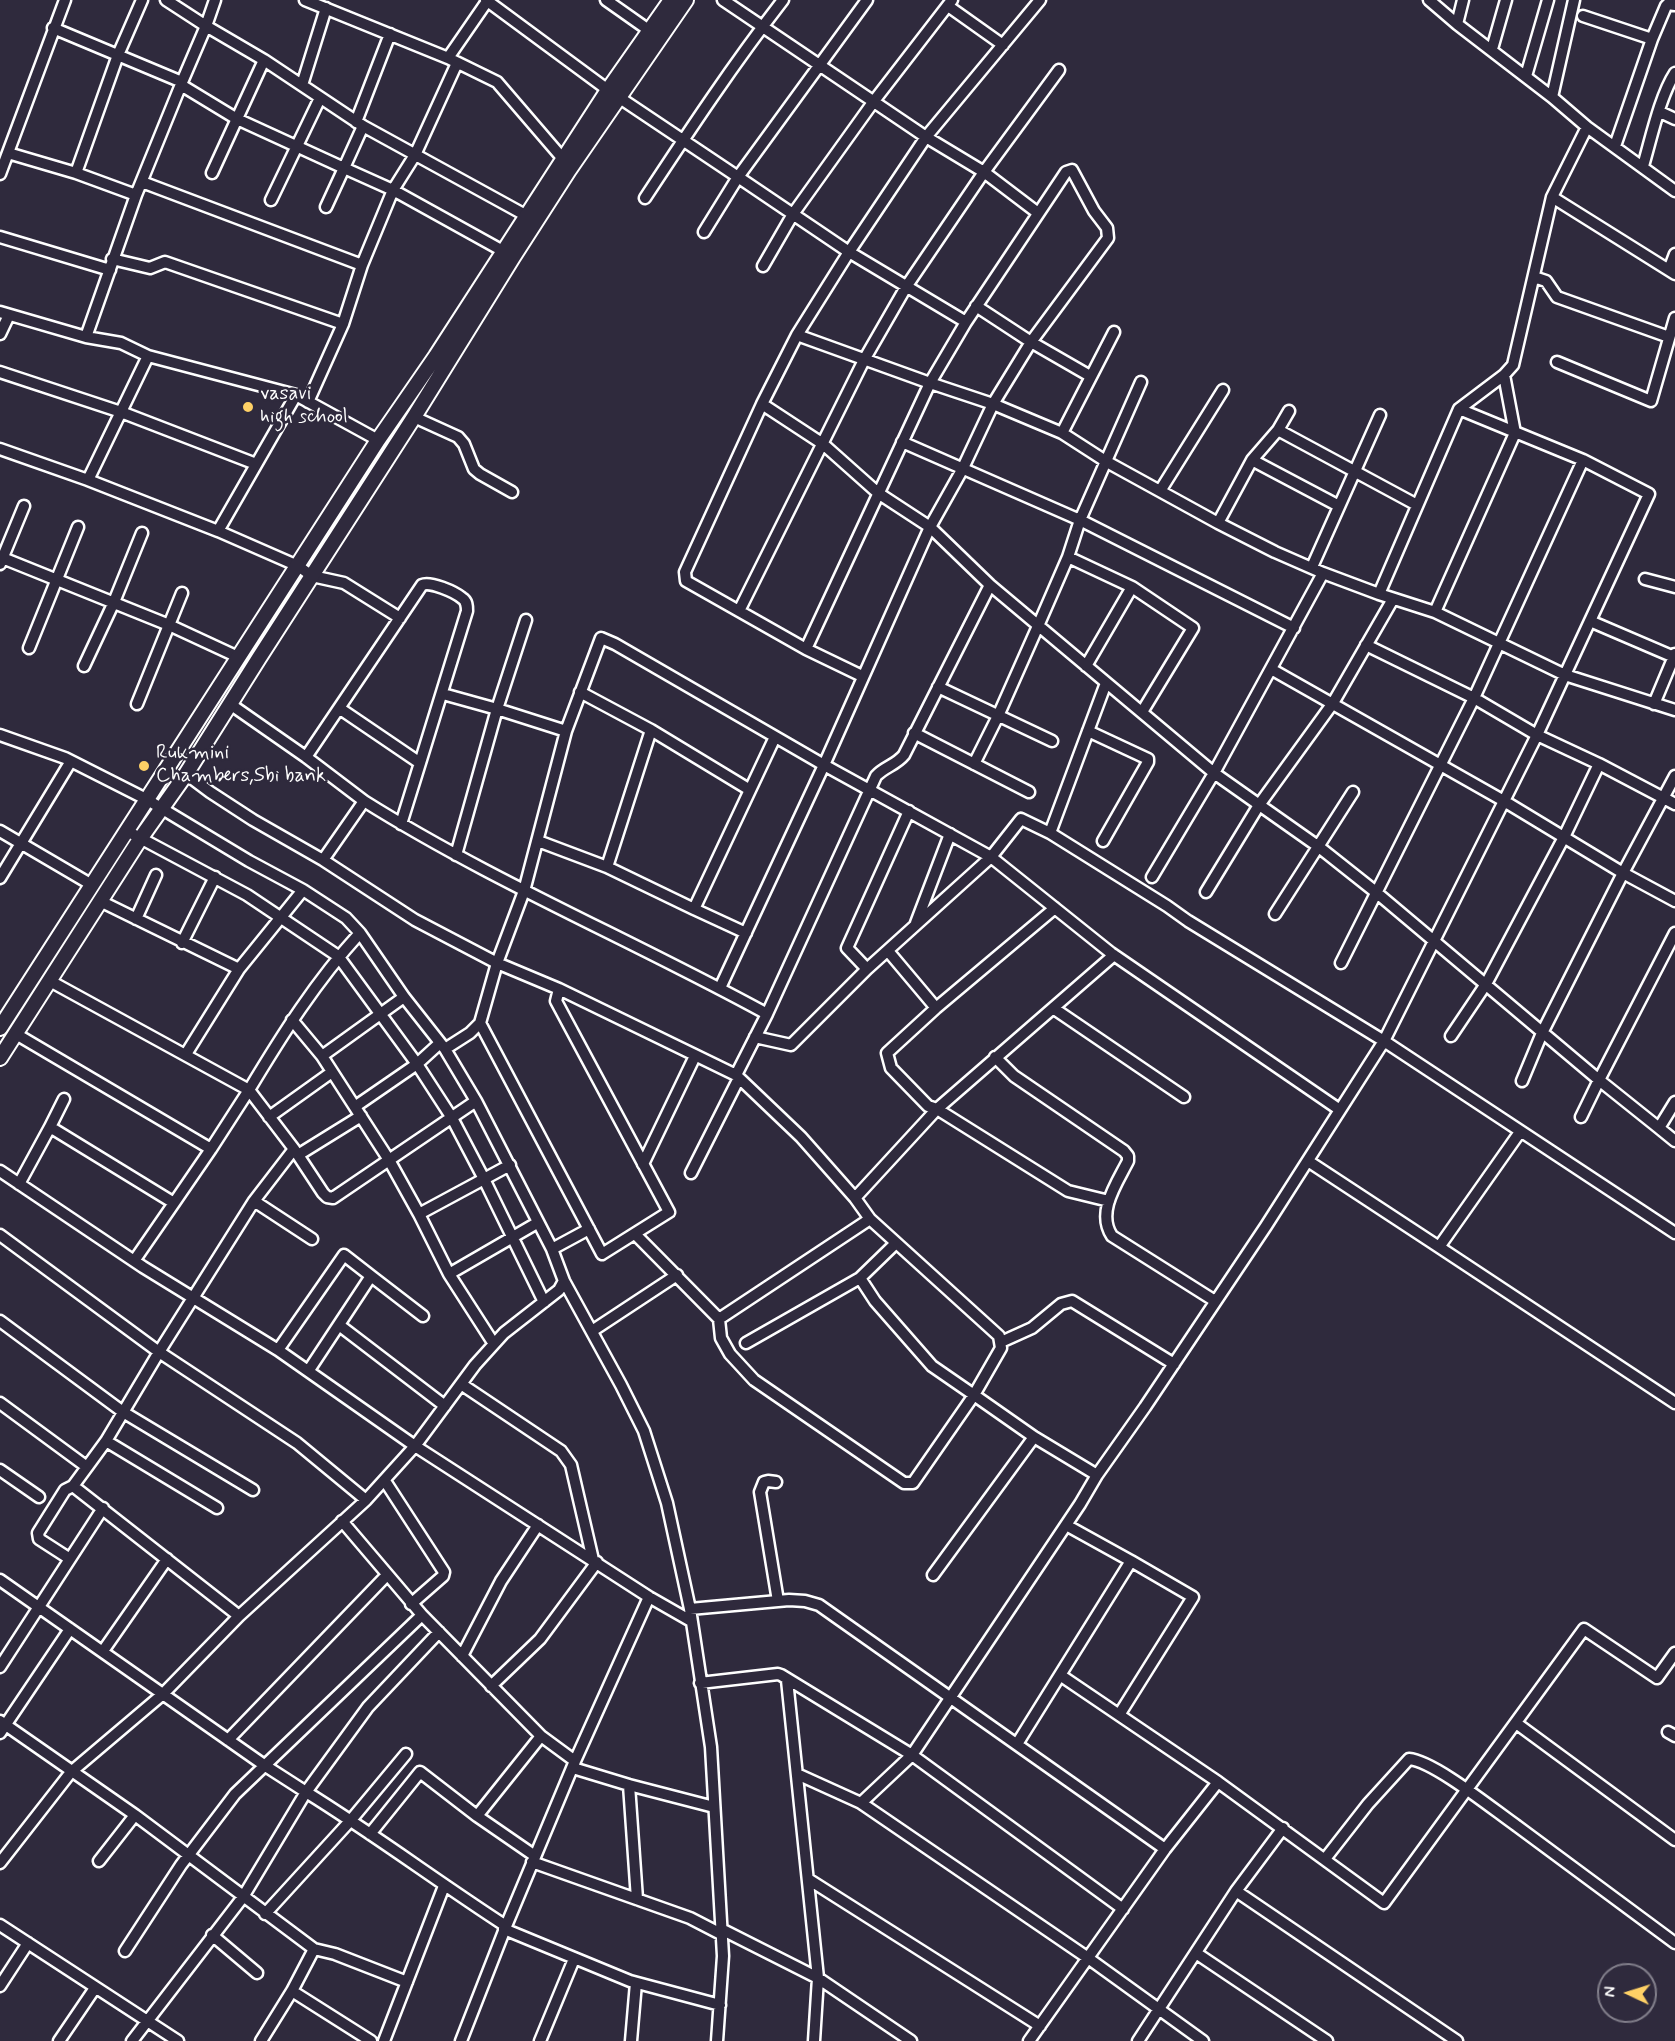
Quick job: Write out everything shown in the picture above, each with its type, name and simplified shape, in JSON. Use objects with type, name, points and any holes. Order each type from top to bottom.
[{"type":"main road","points":[[0,1058],[140,839],[186,774],[414,417],[671,0]]},
{"type":"main road","points":[[0,1028],[378,440],[436,356],[526,216],[564,160],[686,0]]},
{"type":"street","points":[[0,174],[65,0]]},
{"type":"street","points":[[76,173],[118,55],[142,0]]},
{"type":"street","points":[[166,0],[264,60],[359,124],[526,216]]},
{"type":"street","points":[[86,337],[136,195],[215,0]]},
{"type":"street","points":[[305,0],[390,34],[497,82],[564,160]]},
{"type":"street","points":[[308,402],[343,324],[362,265],[393,190],[415,155],[452,61],[487,0],[614,94],[849,252],[966,322]]},
{"type":"street","points":[[606,0],[650,32]]},
{"type":"street","points":[[723,0],[926,137],[984,172],[1038,213]]},
{"type":"street","points":[[645,198],[683,140],[783,0]]},
{"type":"street","points":[[704,232],[738,177],[867,0]]},
{"type":"street","points":[[862,676],[806,649],[686,581],[685,572],[762,404],[797,335],[926,137],[1040,0]]},
{"type":"street","points":[[1429,0],[1587,127],[1675,191]]},
{"type":"street","points":[[1457,24],[1463,0]]},
{"type":"street","points":[[1492,50],[1506,0]]},
{"type":"street","points":[[1526,76],[1548,0]]},
{"type":"street","points":[[1552,97],[1574,0]]},
{"type":"street","points":[[763,266],[793,214],[874,101],[950,3],[1003,45]]},
{"type":"street","points":[[1615,146],[1652,39],[1666,6],[1675,5]]},
{"type":"street","points":[[302,85],[326,8]]},
{"type":"street","points":[[1583,16],[1652,39]]},
{"type":"street","points":[[53,28],[181,84],[237,119],[393,190],[503,251]]},
{"type":"street","points":[[326,207],[344,168],[390,34]]},
{"type":"street","points":[[212,173],[264,60]]},
{"type":"street","points":[[739,611],[864,360],[906,287],[984,172],[1059,70]]},
{"type":"street","points":[[1643,166],[1660,112],[1674,78]]},
{"type":"street","points":[[271,200],[320,98]]},
{"type":"street","points":[[1660,112],[1675,120]]},
{"type":"street","points":[[1379,594],[1460,409],[1504,375],[1513,365],[1552,197],[1587,127]]},
{"type":"street","points":[[8,153],[76,173],[136,195]]},
{"type":"street","points":[[720,988],[824,765],[930,527],[962,470],[993,404],[1031,342],[1108,238],[1107,228],[1094,211],[1072,170],[1066,172],[976,306],[930,383],[806,649]]},
{"type":"street","points":[[142,182],[362,265]]},
{"type":"street","points":[[1552,197],[1672,272],[1675,254]]},
{"type":"street","points":[[0,237],[111,265],[150,268],[165,262],[343,324]]},
{"type":"street","points":[[1534,277],[1546,282],[1557,297],[1669,337]]},
{"type":"street","points":[[976,306],[1031,342],[1090,376]]},
{"type":"street","points":[[0,334],[5,313],[86,337],[121,343],[148,356],[296,395],[378,440]]},
{"type":"street","points":[[1557,362],[1651,401],[1675,318]]},
{"type":"street","points":[[1062,433],[1114,332]]},
{"type":"street","points":[[797,335],[993,404],[1062,433],[1107,462],[1275,552],[1323,573],[1435,612],[1565,675],[1675,710]]},
{"type":"street","points":[[88,480],[148,356]]},
{"type":"street","points":[[0,372],[121,412],[256,464]]},
{"type":"street","points":[[1435,612],[1515,433],[1504,375]]},
{"type":"street","points":[[974,764],[1038,626],[1068,557],[1080,520],[1141,382]]},
{"type":"street","points":[[1160,490],[1223,390]]},
{"type":"street","points":[[218,531],[296,395]]},
{"type":"street","points":[[762,404],[823,444],[878,493],[930,527],[990,585],[1214,773],[1319,847],[1377,893],[1542,1033],[1675,1141]]},
{"type":"street","points":[[861,1803],[912,1755],[1097,1475],[1174,1364],[1384,1041],[1537,735],[1649,494],[1583,460],[1460,409]]},
{"type":"street","points":[[1218,523],[1252,460],[1278,430],[1289,411]]},
{"type":"street","points":[[1312,567],[1380,415]]},
{"type":"street","points":[[414,417],[458,437],[464,444],[474,469],[512,492]]},
{"type":"street","points":[[1278,430],[1417,505]]},
{"type":"street","points":[[902,442],[1080,520],[1294,628]]},
{"type":"street","points":[[0,449],[88,480],[218,531],[298,566],[312,576],[344,583],[400,618]]},
{"type":"street","points":[[1252,460],[1340,506]]},
{"type":"street","points":[[1341,963],[1474,698],[1583,460]]},
{"type":"street","points":[[24,506],[1,560],[114,602],[238,657]]},
{"type":"street","points":[[29,648],[78,527]]},
{"type":"street","points":[[84,666],[114,602],[142,533]]},
{"type":"street","points":[[1068,557],[1132,587],[1193,628],[1142,712]]},
{"type":"street","points":[[1152,877],[1214,773],[1323,573]]},
{"type":"street","points":[[1645,579],[1675,587]]},
{"type":"street","points":[[306,757],[424,584],[431,584],[463,598],[467,611],[401,824]]},
{"type":"street","points":[[691,1173],[870,790],[880,771],[898,762],[990,585]]},
{"type":"street","points":[[1086,666],[1132,587]]},
{"type":"street","points":[[137,704],[182,593]]},
{"type":"street","points":[[1206,892],[1259,805],[1333,703],[1393,599]]},
{"type":"street","points":[[456,855],[497,709],[526,620]]},
{"type":"street","points":[[1590,621],[1674,655],[1654,704]]},
{"type":"street","points":[[69,1559],[39,1539],[38,1533],[65,1490],[73,1486],[106,1441],[254,1201],[296,1152],[358,1111],[442,1046],[470,1033],[480,1023],[497,963],[524,891],[566,731],[601,638],[991,857],[1114,956],[1340,1110]]},
{"type":"street","points":[[1366,645],[1474,698],[1537,735],[1675,804]]},
{"type":"street","points":[[1271,669],[1675,901]]},
{"type":"street","points":[[1050,833],[1106,683]]},
{"type":"street","points":[[938,687],[1052,741]]},
{"type":"street","points":[[580,693],[651,730],[750,790]]},
{"type":"street","points":[[443,694],[566,731]]},
{"type":"street","points":[[230,704],[364,801],[401,824],[524,891],[720,988],[767,1014]]},
{"type":"street","points":[[339,708],[420,763]]},
{"type":"street","points":[[607,867],[651,730]]},
{"type":"street","points":[[1089,731],[1148,759],[1103,841]]},
{"type":"street","points":[[914,733],[1029,792]]},
{"type":"street","points":[[0,735],[70,761],[146,799],[249,861],[303,890],[346,918],[360,933],[404,997],[442,1046],[476,1101],[552,1249],[564,1281],[644,1431],[667,1503],[690,1609],[711,1747],[723,1956],[717,2041]]},
{"type":"street","points":[[694,909],[775,737]]},
{"type":"street","points":[[0,878],[70,761]]},
{"type":"street","points":[[1451,1036],[1486,984],[1564,837],[1599,764]]},
{"type":"street","points":[[186,774],[253,820],[323,860],[416,920],[497,963],[559,989],[737,1077],[801,1137],[855,1198],[870,1219],[999,1336],[1001,1348],[975,1395],[913,1483],[904,1483],[754,1380],[730,1354],[721,1338],[719,1319],[635,1234]]},
{"type":"street","points":[[1522,1081],[1542,1033],[1675,776]]},
{"type":"street","points":[[1275,914],[1353,792]]},
{"type":"street","points":[[323,860],[364,801]]},
{"type":"street","points":[[867,969],[847,948],[909,811]]},
{"type":"street","points":[[755,1037],[791,1045],[867,969],[991,857],[1021,819],[1050,833],[1384,1041],[1675,1233]]},
{"type":"street","points":[[0,831],[92,885]]},
{"type":"street","points":[[126,831],[215,877],[281,917],[338,956],[417,1064],[452,1118],[544,1302]]},
{"type":"street","points":[[915,926],[951,834]]},
{"type":"street","points":[[538,841],[607,867],[746,933]]},
{"type":"street","points":[[136,920],[156,875]]},
{"type":"street","points":[[182,943],[215,877]]},
{"type":"street","points":[[186,1054],[239,969],[303,890]]},
{"type":"street","points":[[100,901],[239,969]]},
{"type":"street","points":[[1055,909],[936,1008],[887,1053],[891,1068],[928,1106],[952,1116],[1068,1191],[1109,1201]]},
{"type":"street","points":[[134,1261],[211,1149],[292,1020],[338,956],[360,933]]},
{"type":"street","points":[[1581,1117],[1675,933]]},
{"type":"street","points":[[888,951],[936,1008]]},
{"type":"street","points":[[855,1198],[938,1109],[995,1057],[1114,956]]},
{"type":"street","points":[[50,981],[249,1090],[327,1197],[333,1198],[476,1101]]},
{"type":"street","points":[[480,1023],[602,1254],[669,1212],[556,1001],[559,989]]},
{"type":"street","points":[[322,1056],[404,997]]},
{"type":"street","points":[[1053,1008],[1184,1098]]},
{"type":"street","points":[[292,1020],[322,1056],[389,1160],[449,1274],[494,1344]]},
{"type":"street","points":[[16,1034],[211,1149]]},
{"type":"street","points":[[643,1164],[695,1056]]},
{"type":"street","points":[[995,1057],[1014,1076],[1124,1150],[1128,1161],[1106,1209],[1108,1230],[1112,1236],[1215,1301]]},
{"type":"street","points":[[270,1117],[332,1072]]},
{"type":"street","points":[[19,1184],[64,1099]]},
{"type":"street","points":[[1659,1128],[1675,1102]]},
{"type":"street","points":[[50,1127],[174,1203]]},
{"type":"street","points":[[1439,1247],[1520,1132]]},
{"type":"street","points":[[1308,1161],[1675,1403]]},
{"type":"street","points":[[419,1214],[510,1165]]},
{"type":"street","points":[[0,1171],[134,1261],[309,1370],[415,1446],[649,1597],[691,1621]]},
{"type":"street","points":[[254,1201],[312,1239]]},
{"type":"street","points":[[719,1319],[870,1219]]},
{"type":"street","points":[[449,1274],[537,1223]]},
{"type":"street","points":[[552,1249],[589,1229]]},
{"type":"street","points":[[0,1235],[159,1352],[297,1443],[366,1500]]},
{"type":"street","points":[[746,1342],[860,1278],[896,1243]]},
{"type":"street","points":[[278,1350],[344,1255],[423,1316]]},
{"type":"street","points":[[592,1331],[677,1275]]},
{"type":"street","points":[[309,1370],[371,1276]]},
{"type":"street","points":[[860,1278],[881,1307],[932,1366],[1035,1437],[1097,1475]]},
{"type":"street","points":[[2,1856],[71,1772],[163,1694],[239,1616],[366,1500],[415,1446],[494,1344],[504,1333],[560,1290],[564,1281]]},
{"type":"street","points":[[1001,1342],[1032,1328],[1061,1304],[1072,1301],[1174,1364]]},
{"type":"street","points":[[0,1321],[123,1412],[253,1490]]},
{"type":"street","points":[[339,1325],[445,1406]]},
{"type":"street","points":[[461,1384],[561,1451],[571,1465],[595,1561],[540,1639],[491,1686]]},
{"type":"street","points":[[0,1403],[87,1467]]},
{"type":"street","points":[[933,1575],[1035,1437]]},
{"type":"street","points":[[106,1441],[217,1508]]},
{"type":"street","points":[[0,1470],[39,1497]]},
{"type":"street","points":[[384,1480],[444,1572],[443,1576],[411,1604]]},
{"type":"street","points":[[776,1482],[764,1482],[760,1492],[778,1600]]},
{"type":"street","points":[[73,1486],[239,1616]]},
{"type":"street","points":[[0,1667],[103,1508]]},
{"type":"street","points":[[342,1521],[411,1604],[541,1736],[574,1765],[630,1785],[714,1807]]},
{"type":"street","points":[[462,1656],[501,1581],[538,1525]]},
{"type":"street","points":[[1066,1525],[1193,1598],[1119,1714]]},
{"type":"street","points":[[103,1651],[167,1559]]},
{"type":"street","points":[[1017,1744],[1131,1561]]},
{"type":"street","points":[[228,1740],[387,1575]]},
{"type":"street","points":[[0,1580],[264,1766],[351,1820],[505,1927],[574,1959],[636,1983],[720,2005]]},
{"type":"street","points":[[461,2041],[533,1859],[649,1597]]},
{"type":"street","points":[[690,1609],[778,1600],[804,1601],[819,1605],[1165,1849]]},
{"type":"street","points":[[125,1951],[189,1856],[235,1794],[422,1615]]},
{"type":"street","points":[[70,1629],[2,1726],[135,1815],[314,1949],[335,1954],[407,1982]]},
{"type":"street","points":[[1060,1675],[1218,1782],[1384,1903],[1584,1629],[1657,1678],[1675,1653]]},
{"type":"street","points":[[132,2041],[243,1897],[306,1792],[368,1707],[439,1632]]},
{"type":"street","points":[[700,1683],[777,1674],[912,1755],[1123,1909]]},
{"type":"street","points":[[787,1680],[818,1977],[814,2041]]},
{"type":"street","points":[[1516,1723],[1675,1840]]},
{"type":"street","points":[[477,1816],[541,1736]]},
{"type":"street","points":[[265,1914],[351,1820],[406,1754]]},
{"type":"street","points":[[1325,1859],[1368,1804],[1409,1759],[1423,1763],[1467,1790],[1675,1941]]},
{"type":"street","points":[[370,1834],[420,1772],[533,1859],[690,1918],[818,1977],[911,2041]]},
{"type":"street","points":[[797,1774],[861,1803],[1088,1958],[1203,2041]]},
{"type":"street","points":[[1029,2041],[1165,1849],[1218,1782]]},
{"type":"street","points":[[630,1785],[637,1899]]},
{"type":"street","points":[[99,1862],[135,1815]]},
{"type":"street","points":[[1138,2041],[1236,1891],[1282,1828]]},
{"type":"street","points":[[808,1879],[1040,2026]]},
{"type":"street","points":[[384,2041],[444,1886]]},
{"type":"street","points":[[1236,1891],[1457,2041]]},
{"type":"street","points":[[0,1925],[178,2041]]},
{"type":"street","points":[[212,1935],[257,1973]]},
{"type":"street","points":[[0,1986],[28,1943]]},
{"type":"street","points":[[261,2041],[292,1991],[314,1949]]},
{"type":"street","points":[[1196,1953],[1327,2041]]},
{"type":"street","points":[[540,2041],[574,1959]]},
{"type":"street","points":[[631,2041],[636,1983]]},
{"type":"street","points":[[59,2041],[95,1988]]},
{"type":"street","points":[[292,1991],[371,2041]]},
{"type":"place","name":"vasavi high school","points":[[248,407]]},
{"type":"place","name":"Rukmini Chambers,Sbi bank","points":[[144,766]]}]
